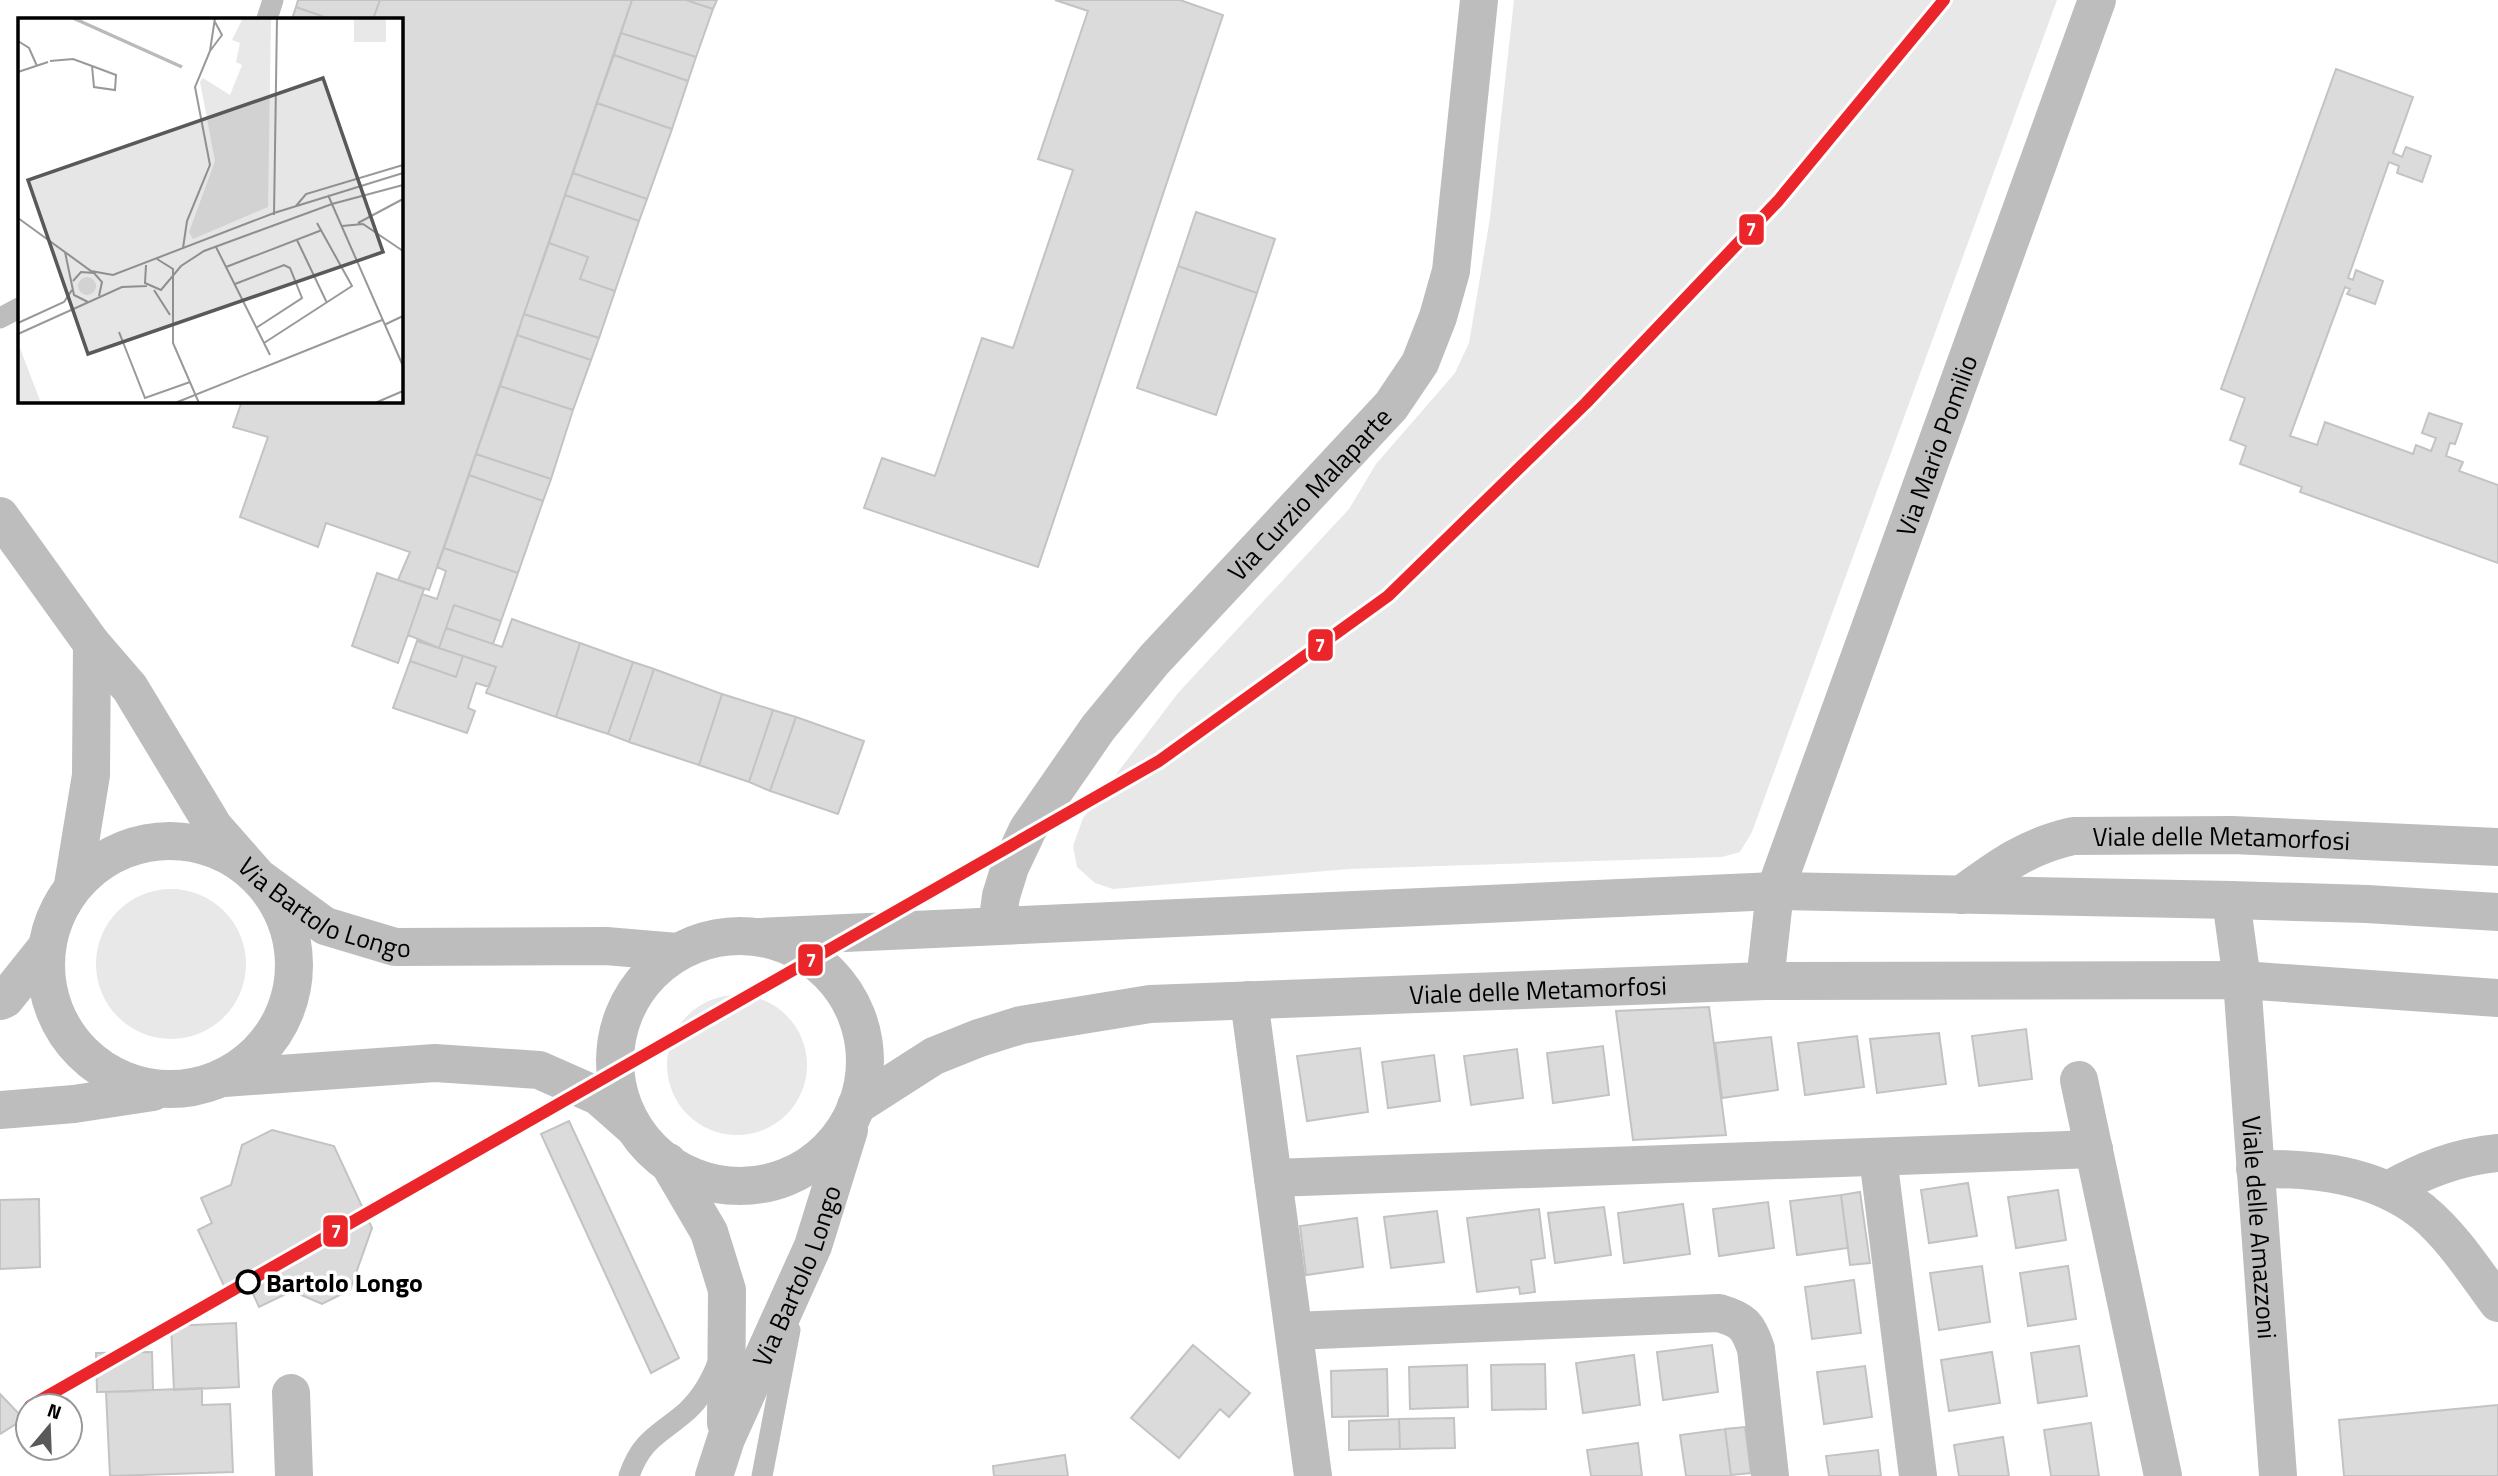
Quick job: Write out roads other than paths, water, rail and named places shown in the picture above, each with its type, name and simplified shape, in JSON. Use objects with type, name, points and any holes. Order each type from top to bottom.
[{"type":"street","name":"Via Curzio Malaparte","points":[[997,926],[1001,896],[1010,867],[1028,829],[1098,728],[1154,660],[1391,406],[1420,363],[1438,317],[1451,271],[1479,0]]},
{"type":"street","name":"Via Mario Pomilio","points":[[1765,981],[1775,891],[2096,0]]},
{"type":"street","name":"Via Bartolo Longo","points":[[0,516],[92,644],[130,688],[214,827],[258,877],[325,926],[394,947],[606,946],[677,952]]},
{"type":"street","points":[[73,886],[91,775],[92,644]]},
{"type":"street","name":"Viale delle Metamorfosi","points":[[1961,895],[2022,853],[2047,842],[2073,836],[2232,835],[2498,847]]},
{"type":"street","points":[[166,1090],[125,1082],[89,1060],[63,1028],[47,990],[46,948],[55,915],[73,886],[99,862],[130,847],[164,840],[198,844],[230,856],[258,877],[279,904],[291,937],[295,970],[289,1004],[273,1035],[251,1060],[222,1079]]},
{"type":"street","points":[[635,1129],[618,1090],[614,1070],[620,1022],[644,979],[677,952],[715,938],[1775,891],[2231,900],[2367,904],[2498,912]]},
{"type":"street","points":[[2231,900],[2242,980]]},
{"type":"street","points":[[0,1110],[74,1104],[194,1087],[222,1079],[435,1063],[539,1070],[597,1096],[635,1129],[667,1163],[700,1179],[724,1185],[748,1185],[790,1175],[818,1158],[837,1140],[856,1107],[866,1058],[857,1016],[840,985],[820,964],[794,948],[757,937]]},
{"type":"street","points":[[0,1001],[5,999],[46,948]]},
{"type":"street","name":"Viale delle Metamorfosi","points":[[856,1107],[934,1056],[979,1038],[1021,1025],[1150,1004],[1765,981],[2242,980],[2498,998]]},
{"type":"street","name":"Viale delle Amazzoni","points":[[2242,980],[2278,1476]]},
{"type":"street","points":[[1250,1000],[1313,1476]]},
{"type":"street","points":[[2079,1080],[2163,1476]]},
{"type":"street","name":"Via Bartolo Longo","points":[[714,1476],[726,1439],[813,1246],[856,1107]]},
{"type":"street","points":[[1273,1178],[2094,1149]]},
{"type":"street","points":[[2388,1190],[2421,1171],[2451,1160],[2498,1153]]},
{"type":"street","points":[[1878,1157],[1918,1476]]},
{"type":"street","name":"Via Bartolo Longo","points":[[667,1163],[709,1232],[727,1290],[726,1439]]},
{"type":"street","points":[[2255,1169],[2302,1168],[2354,1178],[2388,1190],[2423,1212],[2454,1244],[2498,1303]]},
{"type":"street","points":[[1294,1331],[1719,1313],[1737,1318],[1750,1331],[1756,1349],[1770,1476]]},
{"type":"street","points":[[291,1393],[294,1476]]},
{"type":"lane","points":[[267,18],[274,0]]},
{"type":"lane","points":[[0,318],[18,309]]},
{"type":"lane","points":[[762,1476],[786,1349],[813,1246]]},
{"type":"lane","points":[[629,1476],[640,1451],[659,1431],[688,1410],[710,1382],[727,1338]]},
{"type":"place","name":"Bartolo Longo","points":[[248,1282]]}]
